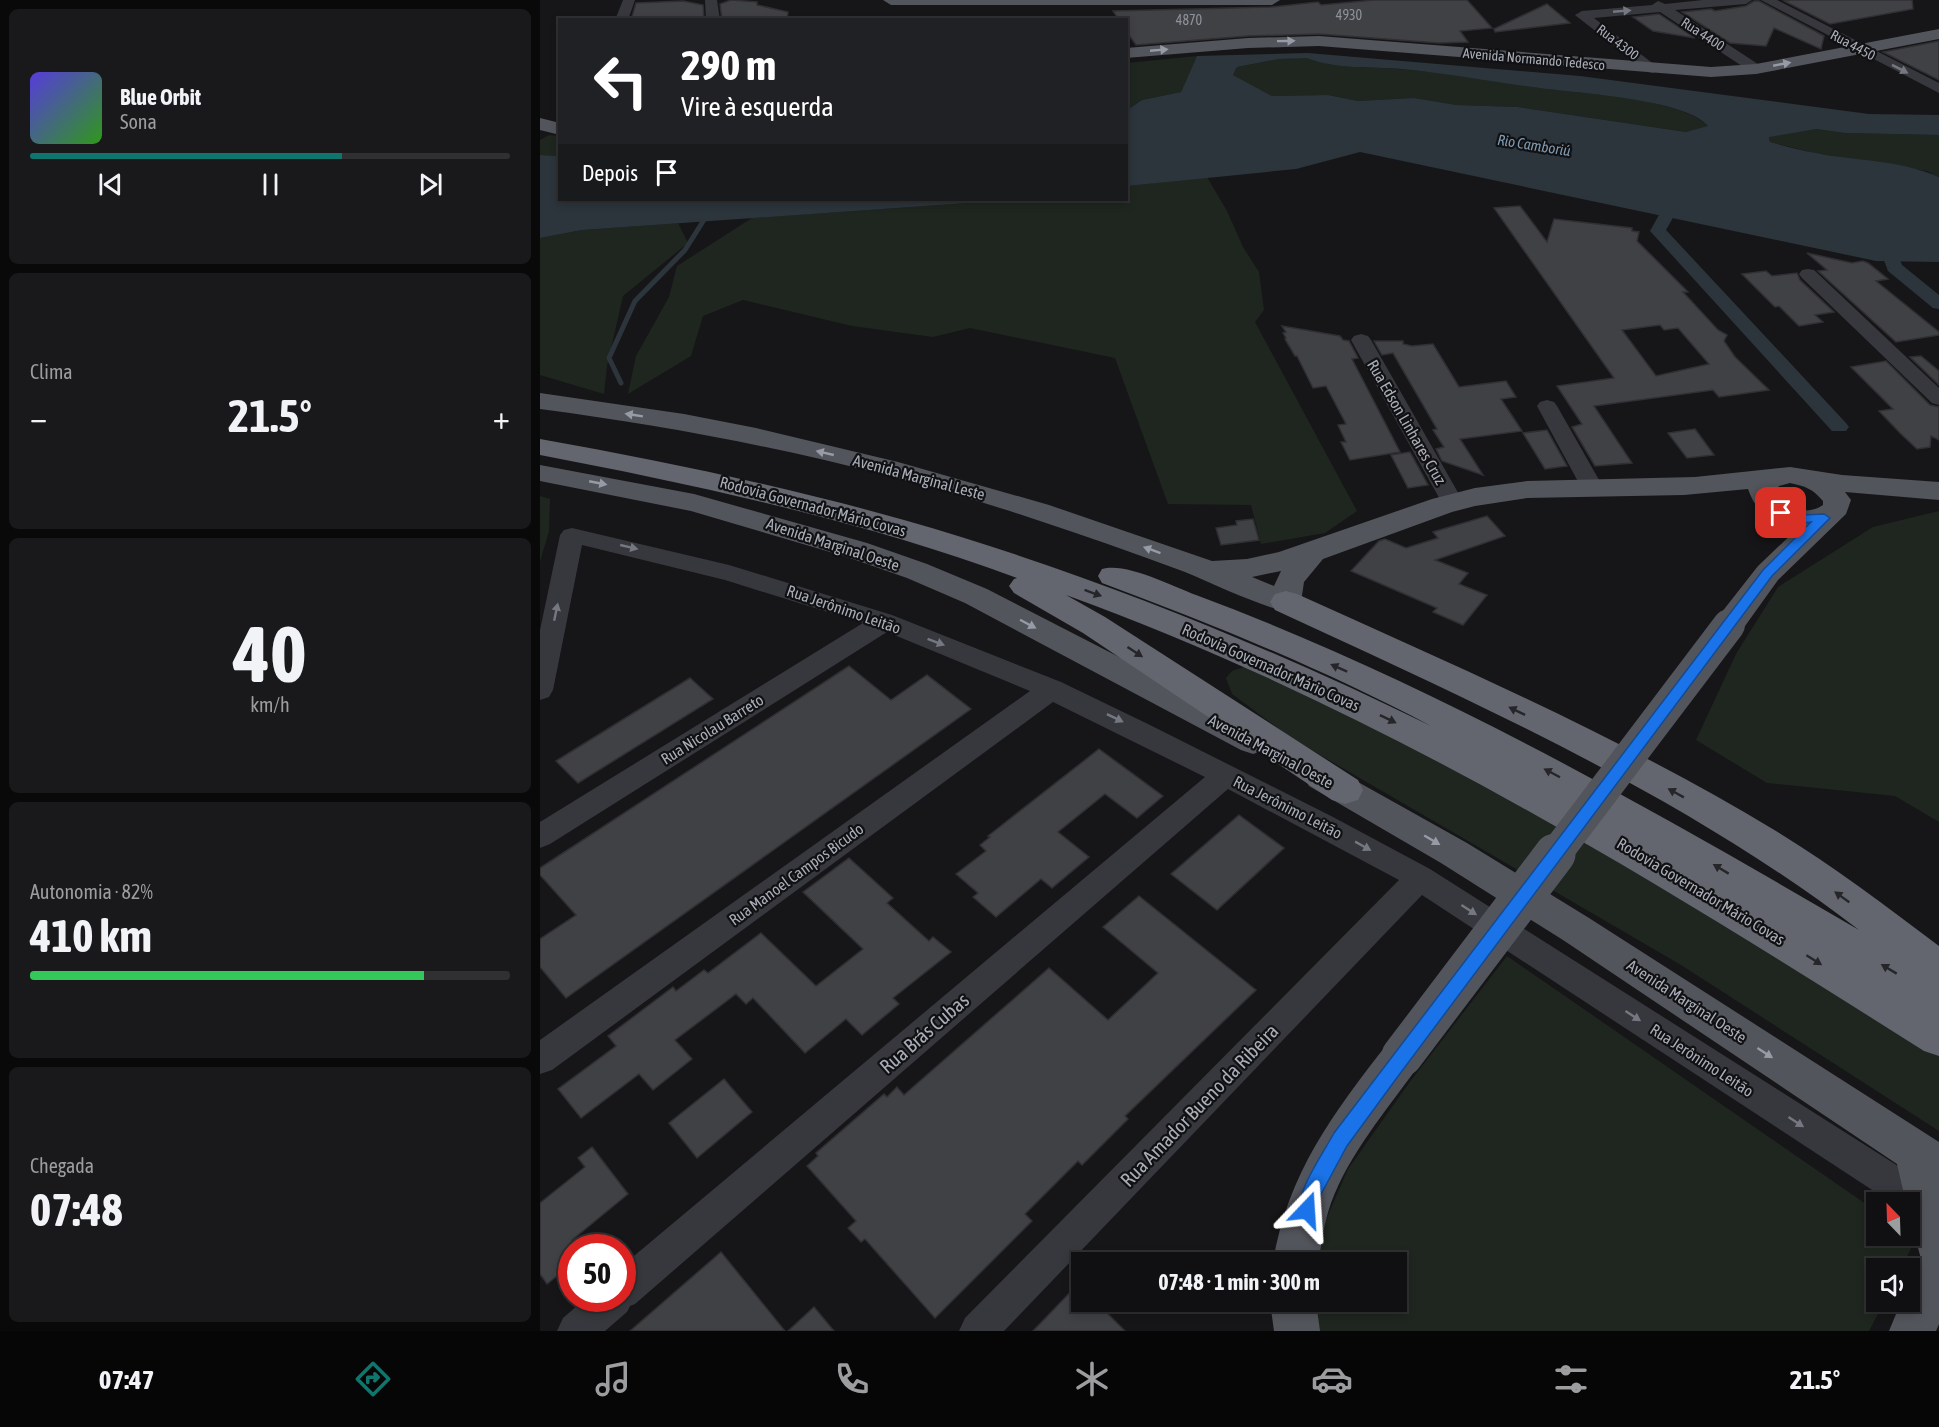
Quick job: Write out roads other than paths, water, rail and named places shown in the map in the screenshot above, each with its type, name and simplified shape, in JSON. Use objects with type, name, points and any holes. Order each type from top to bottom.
[{"type":"highway","name":"Rodovia Governador Mário Covas","points":[[540,430],[654,449],[731,465],[931,515],[1114,576],[1245,627],[1394,693],[1539,766],[1690,850],[1939,999]]},
{"type":"highway","name":"Rodovia Governador Mário Covas","points":[[540,447],[672,470],[737,485],[938,540],[1097,594],[1173,623],[1392,721],[1609,836],[1939,1037]]},
{"type":"highway","points":[[938,540],[1057,603],[1345,790]]},
{"type":"highway","points":[[1286,602],[1579,741],[1736,826],[1808,872],[1939,969]]},
{"type":"main road","points":[[891,0],[1272,0]]},
{"type":"main road","name":"Avenida Normando Tedesco","points":[[1128,53],[1248,43],[1310,41],[1697,72],[1756,69],[1939,34]]},
{"type":"main road","points":[[540,124],[558,128]]},
{"type":"main road","name":"Avenida Marginal Leste","points":[[540,401],[718,430],[884,467],[998,498],[1098,530],[1286,602]]},
{"type":"main road","name":"Avenida Marginal Oeste","points":[[540,473],[694,503],[847,546],[917,571],[976,596],[1345,790],[1454,853],[1566,922],[1931,1185]]},
{"type":"main road","points":[[1207,570],[1253,568],[1312,553],[1453,503],[1509,492],[1592,487],[1711,485],[1790,475],[1934,490]]},
{"type":"main road","points":[[1768,573],[1777,542],[1778,511],[1763,496],[1762,489],[1770,479]]},
{"type":"main road","points":[[1297,1252],[1312,1193],[1340,1139],[1768,573],[1788,551],[1836,508],[1837,500],[1824,485],[1813,479]]},
{"type":"main road","points":[[1661,486],[1778,511],[1803,519],[1827,516],[1934,490]]},
{"type":"main road","points":[[1286,602],[1290,580],[1312,553]]},
{"type":"main road","points":[[1931,1185],[1939,1248]]},
{"type":"main road","points":[[1912,1331],[1939,1272]]},
{"type":"main road","points":[[1294,1312],[1297,1331]]},
{"type":"street","points":[[622,18],[629,0]]},
{"type":"street","points":[[711,0],[713,18]]},
{"type":"street","name":"Rua 4400","points":[[1651,0],[1756,69]]},
{"type":"street","points":[[1663,8],[1746,0]]},
{"type":"street","name":"Rua 4450","points":[[1767,0],[1939,89]]},
{"type":"street","name":"Rua 4300","points":[[1653,69],[1582,15],[1663,8]]},
{"type":"street","points":[[1808,274],[1939,399]]},
{"type":"street","name":"Rua Edson Linhares Cruz","points":[[1361,340],[1453,503]]},
{"type":"street","points":[[1546,406],[1592,487]]},
{"type":"street","name":"Rua Jerônimo Leitão","points":[[540,690],[572,535],[734,573],[884,621],[1052,688],[1120,720],[1359,843],[1931,1185]]},
{"type":"street","name":"Rua Nicolau Barreto","points":[[540,836],[884,621]]},
{"type":"street","name":"Rua Manoel Campos Bicudo","points":[[540,1059],[1052,688]]},
{"type":"street","name":"Rua Brás Cubas","points":[[636,1279],[1226,775]]},
{"type":"street","name":"Rua Amador Bueno da Ribeira","points":[[978,1331],[1420,878]]},
{"type":"street","points":[[576,1331],[599,1312]]},
{"type":"water","name":"Rio Camboriú","points":[[1308,53],[1580,76],[1869,114],[1939,115],[1939,135],[1845,133],[1817,129],[1769,137],[1770,142],[1798,149],[1831,156],[1894,164],[1939,177],[1939,262],[1876,261],[1360,152],[1296,169],[1128,186],[1128,109],[1142,100],[1181,92],[1197,56]],"holes":[[[1307,58],[1330,64],[1417,71],[1626,98],[1676,109],[1695,117],[1708,126],[1686,132],[1518,107],[1456,105],[1414,98],[1358,101],[1328,95],[1272,96],[1233,75],[1237,67],[1279,59]]]},
{"type":"water","points":[[540,155],[558,156],[558,201],[996,201],[582,230],[540,238]]},
{"type":"waterway","points":[[1682,188],[1658,231],[1839,427]]},
{"type":"waterway","points":[[621,383],[609,358],[635,301],[685,250],[707,215]]},
{"type":"waterway","points":[[1881,231],[1894,267],[1939,304]]}]
